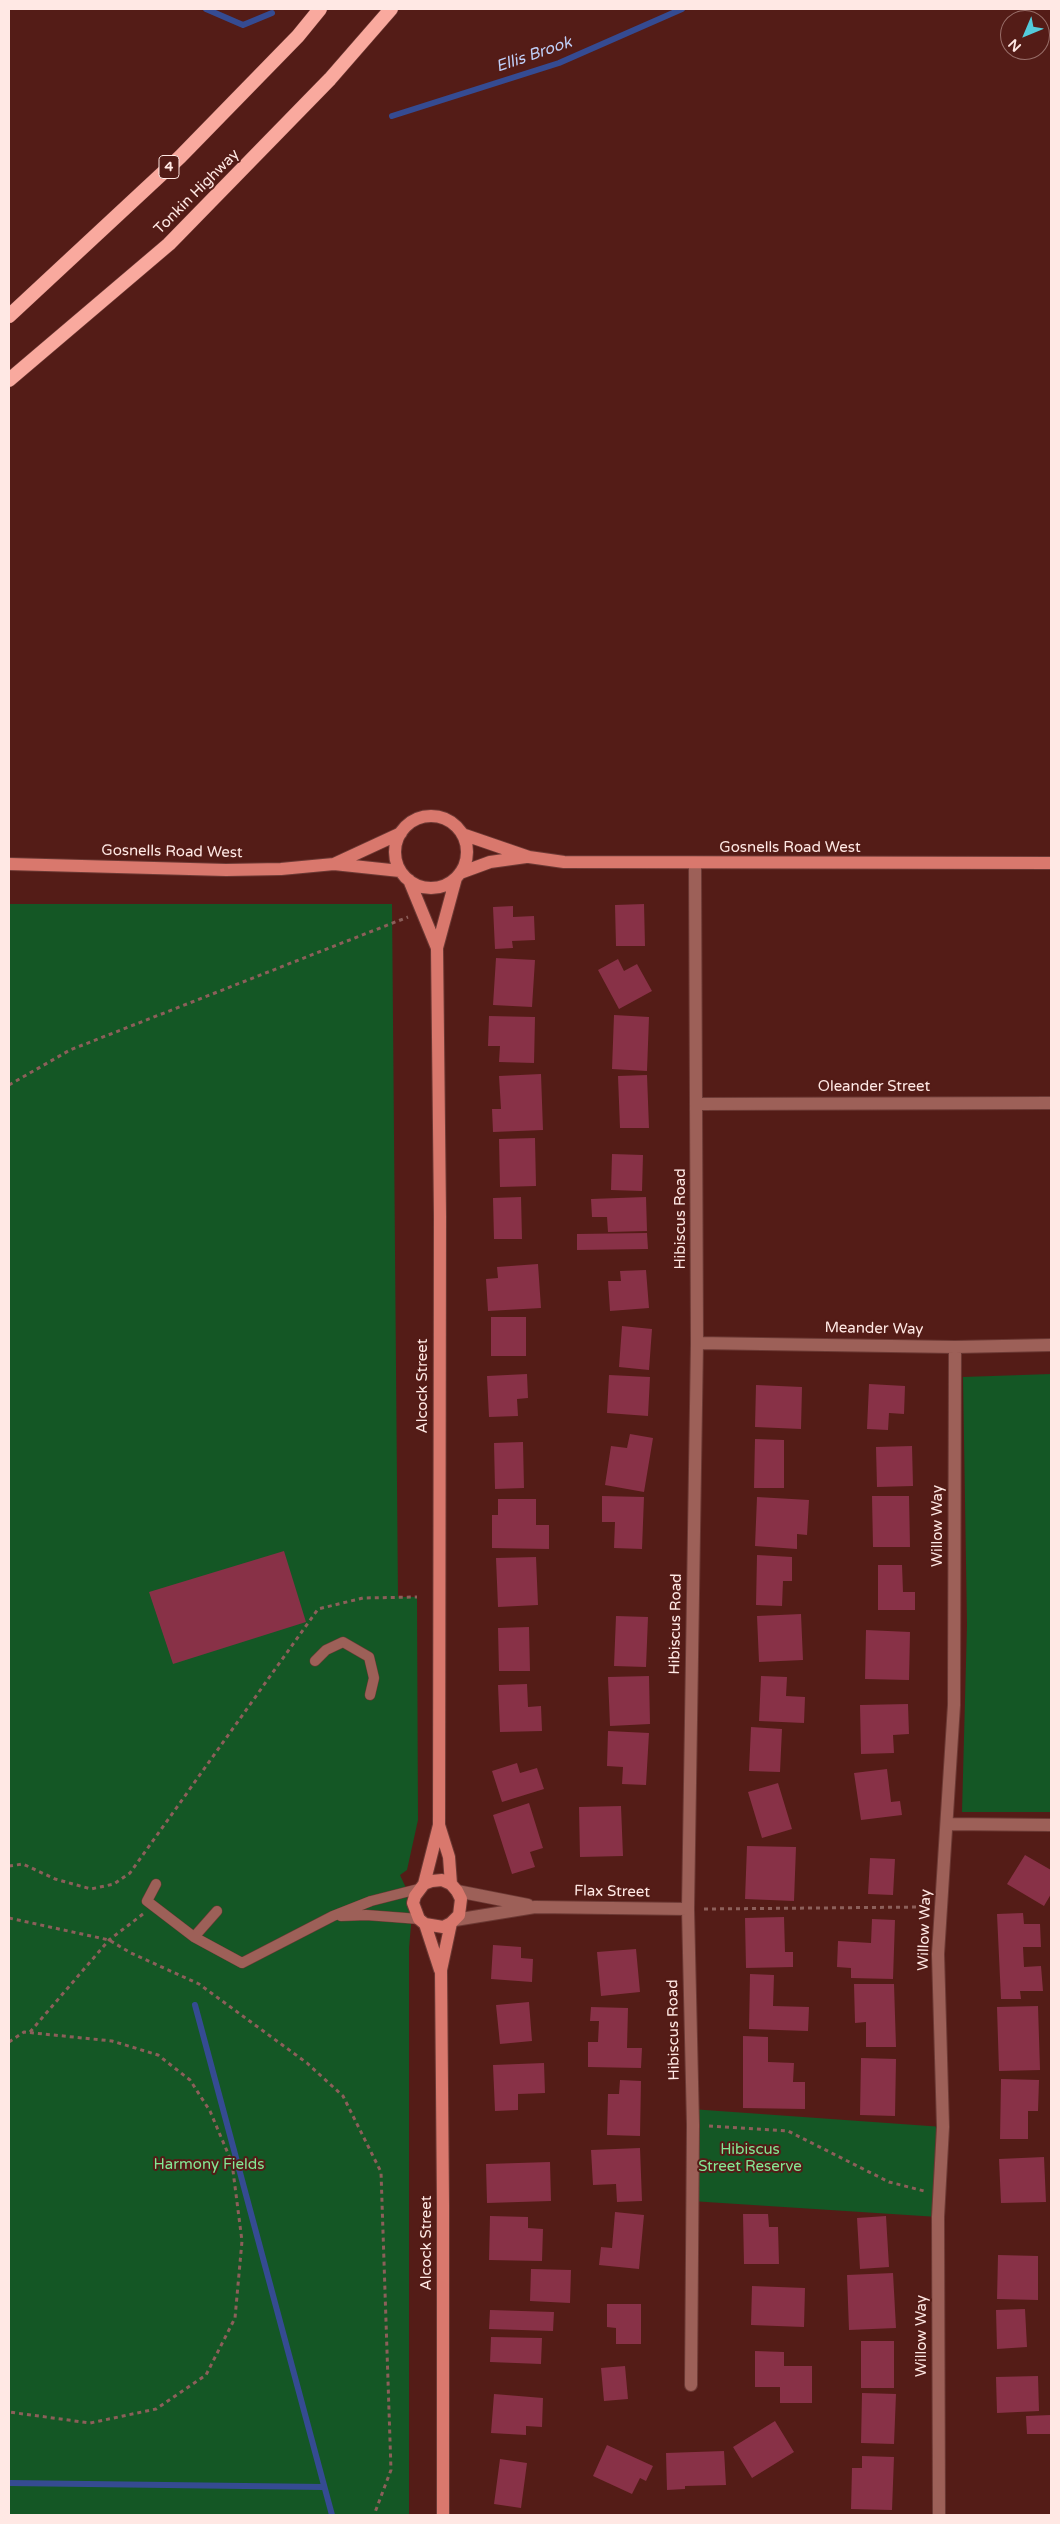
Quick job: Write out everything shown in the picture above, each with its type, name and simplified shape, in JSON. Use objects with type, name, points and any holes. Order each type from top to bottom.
[{"type":"highway","name":"4","points":[[9,316],[180,157],[298,36],[320,9]]},
{"type":"highway","name":"Tonkin Highway","points":[[9,380],[169,244],[323,86],[391,9]]},
{"type":"main road","name":"Gosnells Road West","points":[[334,864],[400,833],[419,818],[432,816],[449,821],[462,834],[529,857],[564,862],[1051,864]]},
{"type":"main road","points":[[400,833],[395,852],[404,875]]},
{"type":"main road","points":[[458,876],[467,854],[462,834]]},
{"type":"main road","name":"Gosnells Road West","points":[[9,864],[281,870],[334,864],[404,875],[418,885],[438,887],[490,862],[529,857]]},
{"type":"main road","name":"Alcock Street","points":[[404,875],[437,948]]},
{"type":"main road","name":"Alcock Street","points":[[440,1970],[414,1903],[421,1887],[439,1825],[440,1216],[437,948],[458,876]]},
{"type":"main road","name":"Alcock Street","points":[[439,1825],[449,1856],[454,1888],[461,1908],[453,1922],[440,1970],[444,2205],[443,2515]]},
{"type":"main road","points":[[421,1887],[432,1881],[442,1880],[454,1888]]},
{"type":"main road","points":[[422,1922],[443,1927],[453,1922]]},
{"type":"street","name":"Hibiscus Road","points":[[691,2385],[693,2125],[688,1909],[697,1343],[695,864]]},
{"type":"street","name":"Oleander Street","points":[[697,1104],[1051,1103]]},
{"type":"street","name":"Meander Way","points":[[697,1343],[955,1347],[1051,1345]]},
{"type":"street","name":"Willow Way","points":[[938,2515],[940,2195],[943,2127],[938,1954],[954,1705],[955,1347]]},
{"type":"street","points":[[947,1824],[1051,1825]]},
{"type":"street","name":"Flax Street","points":[[454,1888],[535,1907]]},
{"type":"street","name":"Flax Street","points":[[453,1922],[535,1907],[688,1909]]},
{"type":"lane","points":[[315,1662],[326,1650],[343,1642],[369,1657],[374,1678],[370,1695]]},
{"type":"lane","points":[[156,1884],[147,1901],[194,1937],[242,1963],[333,1916],[372,1901],[421,1887]]},
{"type":"lane","points":[[194,1937],[216,1911]]},
{"type":"lane","points":[[333,1916],[366,1915],[422,1922]]},
{"type":"path","points":[[9,1085],[70,1050],[408,917]]},
{"type":"path","points":[[9,1866],[23,1864],[55,1879],[91,1889],[114,1884],[130,1873],[318,1609],[363,1598],[417,1596]]},
{"type":"path","points":[[688,1909],[941,1907]]},
{"type":"path","points":[[29,2032],[109,1940],[146,1912]]},
{"type":"path","points":[[9,1918],[109,1940],[131,1953],[199,1984],[307,2063],[343,2096],[380,2172],[391,2470],[374,2515]]},
{"type":"path","points":[[9,2042],[24,2032],[112,2041],[158,2055],[190,2080],[210,2111],[232,2163],[242,2241],[235,2318],[206,2375],[156,2409],[90,2423],[9,2412]]},
{"type":"path","points":[[693,2125],[788,2131],[889,2182],[940,2195]]},
{"type":"green space","name":"Harmony Fields","points":[[9,904],[392,904],[398,1597],[417,1597],[418,1820],[407,1870],[400,1875],[413,1903],[409,1948],[409,2515],[9,2515]]},
{"type":"green space","points":[[1051,1374],[1051,1812],[962,1812],[967,1625],[963,1377]]},
{"type":"green space","name":"Hibiscus Street Reserve","points":[[691,2109],[943,2127],[938,2217],[691,2201]]},
{"type":"building","points":[[644,904],[645,946],[616,946],[615,905]]},
{"type":"building","points":[[513,906],[513,917],[534,916],[535,940],[512,941],[513,948],[495,949],[493,907]]},
{"type":"building","points":[[496,958],[535,960],[532,1007],[493,1005]]},
{"type":"building","points":[[618,959],[624,971],[637,964],[652,991],[619,1009],[598,970]]},
{"type":"building","points":[[614,1015],[649,1017],[647,1071],[612,1069]]},
{"type":"building","points":[[489,1016],[535,1017],[534,1063],[499,1062],[500,1046],[488,1046]]},
{"type":"building","points":[[541,1074],[543,1130],[493,1132],[492,1109],[501,1109],[499,1076]]},
{"type":"building","points":[[647,1075],[649,1128],[620,1128],[618,1076]]},
{"type":"building","points":[[535,1138],[536,1186],[500,1187],[499,1139]]},
{"type":"building","points":[[612,1154],[643,1155],[642,1191],[611,1190]]},
{"type":"building","points":[[521,1197],[522,1239],[494,1239],[493,1198]]},
{"type":"building","points":[[646,1197],[647,1231],[608,1232],[607,1217],[592,1217],[591,1199]]},
{"type":"building","points":[[647,1233],[648,1249],[577,1250],[577,1234]]},
{"type":"building","points":[[538,1264],[541,1308],[488,1311],[486,1279],[498,1278],[497,1267]]},
{"type":"building","points":[[646,1270],[649,1308],[610,1311],[608,1281],[621,1281],[620,1271]]},
{"type":"building","points":[[491,1317],[526,1317],[526,1356],[491,1356]]},
{"type":"building","points":[[622,1326],[652,1329],[649,1370],[619,1367]]},
{"type":"building","points":[[527,1374],[528,1398],[517,1399],[518,1416],[489,1417],[487,1376]]},
{"type":"building","points":[[609,1375],[650,1377],[648,1416],[607,1413]]},
{"type":"building","points":[[869,1384],[905,1386],[904,1414],[889,1413],[888,1430],[867,1429]]},
{"type":"building","points":[[756,1385],[802,1387],[801,1429],[755,1427]]},
{"type":"building","points":[[630,1434],[653,1438],[644,1492],[605,1485],[611,1446],[627,1448]]},
{"type":"building","points":[[755,1439],[784,1440],[784,1488],[754,1488]]},
{"type":"building","points":[[523,1442],[524,1488],[495,1489],[494,1443]]},
{"type":"building","points":[[912,1446],[913,1486],[877,1487],[876,1447]]},
{"type":"building","points":[[602,1496],[644,1497],[642,1549],[614,1548],[615,1522],[602,1522]]},
{"type":"building","points":[[872,1496],[909,1496],[910,1547],[873,1547]]},
{"type":"building","points":[[757,1497],[809,1500],[807,1535],[797,1534],[797,1549],[755,1546]]},
{"type":"building","points":[[498,1499],[536,1499],[536,1525],[549,1525],[549,1549],[492,1548],[492,1515],[498,1515]]},
{"type":"building","points":[[284,1551],[306,1622],[173,1664],[149,1592]]},
{"type":"building","points":[[757,1555],[792,1557],[792,1581],[783,1581],[782,1606],[756,1605]]},
{"type":"building","points":[[536,1557],[538,1605],[498,1607],[496,1558]]},
{"type":"building","points":[[878,1565],[902,1565],[903,1592],[915,1592],[915,1610],[878,1610]]},
{"type":"building","points":[[801,1614],[803,1660],[759,1662],[757,1616]]},
{"type":"building","points":[[616,1616],[648,1617],[646,1667],[614,1666]]},
{"type":"building","points":[[529,1627],[530,1671],[499,1671],[498,1628]]},
{"type":"building","points":[[866,1630],[910,1632],[909,1680],[865,1679]]},
{"type":"building","points":[[649,1676],[650,1724],[610,1726],[608,1677]]},
{"type":"building","points":[[761,1676],[787,1677],[786,1696],[805,1697],[804,1723],[759,1721]]},
{"type":"building","points":[[527,1684],[528,1707],[541,1706],[542,1731],[500,1732],[498,1685]]},
{"type":"building","points":[[908,1704],[909,1734],[893,1735],[894,1753],[861,1754],[860,1705]]},
{"type":"building","points":[[751,1727],[782,1729],[780,1772],[749,1771]]},
{"type":"building","points":[[608,1731],[649,1733],[646,1785],[622,1784],[623,1767],[607,1766]]},
{"type":"building","points":[[517,1763],[520,1773],[537,1768],[544,1789],[502,1802],[492,1771]]},
{"type":"building","points":[[887,1769],[891,1802],[900,1801],[902,1815],[861,1820],[854,1773]]},
{"type":"building","points":[[778,1783],[792,1829],[762,1838],[748,1792]]},
{"type":"building","points":[[529,1803],[543,1848],[530,1852],[535,1867],[512,1874],[493,1815]]},
{"type":"building","points":[[621,1806],[623,1856],[580,1857],[579,1807]]},
{"type":"building","points":[[747,1846],[796,1847],[794,1901],[745,1899]]},
{"type":"building","points":[[1025,1855],[1051,1870],[1051,1894],[1044,1906],[1007,1884]]},
{"type":"building","points":[[870,1858],[895,1859],[893,1895],[868,1894]]},
{"type":"building","points":[[1023,1913],[1024,1924],[1040,1924],[1041,1947],[1023,1947],[1024,1967],[1041,1966],[1043,1991],[1020,1991],[1021,1999],[1001,1999],[997,1914]]},
{"type":"building","points":[[784,1917],[785,1952],[793,1952],[793,1967],[746,1968],[745,1918]]},
{"type":"building","points":[[872,1919],[895,1920],[893,1979],[851,1978],[851,1968],[837,1967],[838,1941],[871,1943]]},
{"type":"building","points":[[493,1945],[521,1947],[521,1958],[533,1959],[532,1982],[491,1979]]},
{"type":"building","points":[[636,1949],[640,1992],[601,1996],[597,1952]]},
{"type":"building","points":[[750,1974],[774,1975],[773,2006],[809,2007],[808,2031],[749,2029]]},
{"type":"building","points":[[854,1984],[894,1984],[896,2047],[866,2047],[866,2022],[855,2023]]},
{"type":"building","points":[[529,2002],[532,2041],[500,2044],[496,2005]]},
{"type":"building","points":[[1038,2006],[1040,2070],[999,2071],[997,2007]]},
{"type":"building","points":[[591,2007],[628,2008],[627,2048],[642,2048],[641,2068],[588,2067],[588,2042],[598,2042],[599,2021],[590,2021]]},
{"type":"building","points":[[743,2036],[768,2037],[768,2062],[794,2063],[793,2082],[805,2082],[805,2109],[743,2108]]},
{"type":"building","points":[[861,2058],[896,2059],[895,2116],[860,2115]]},
{"type":"building","points":[[544,2063],[545,2093],[518,2094],[518,2110],[495,2111],[493,2065]]},
{"type":"building","points":[[1001,2079],[1039,2080],[1038,2111],[1028,2111],[1028,2139],[1000,2139]]},
{"type":"building","points":[[620,2080],[641,2081],[640,2136],[607,2135],[608,2094],[619,2094]]},
{"type":"building","points":[[640,2148],[642,2201],[617,2202],[616,2184],[593,2185],[591,2150]]},
{"type":"building","points":[[1044,2157],[1046,2202],[1001,2203],[999,2159]]},
{"type":"building","points":[[550,2162],[551,2201],[487,2203],[486,2164]]},
{"type":"building","points":[[615,2212],[644,2215],[639,2269],[599,2265],[601,2247],[612,2248]]},
{"type":"building","points":[[743,2214],[768,2214],[769,2227],[778,2227],[779,2264],[744,2264]]},
{"type":"building","points":[[490,2216],[528,2217],[528,2228],[543,2229],[542,2261],[489,2260]]},
{"type":"building","points":[[886,2216],[889,2267],[860,2269],[857,2218]]},
{"type":"building","points":[[998,2255],[1038,2256],[1038,2300],[997,2299]]},
{"type":"building","points":[[531,2269],[571,2270],[570,2303],[530,2301]]},
{"type":"building","points":[[893,2273],[896,2328],[849,2330],[847,2275]]},
{"type":"building","points":[[752,2286],[805,2288],[804,2327],[751,2325]]},
{"type":"building","points":[[607,2304],[641,2304],[641,2344],[616,2344],[616,2328],[607,2327]]},
{"type":"building","points":[[1025,2309],[1027,2347],[997,2349],[996,2310]]},
{"type":"building","points":[[490,2310],[554,2312],[553,2331],[489,2329]]},
{"type":"building","points":[[491,2337],[542,2338],[541,2364],[490,2362]]},
{"type":"building","points":[[861,2341],[894,2341],[894,2388],[861,2388]]},
{"type":"building","points":[[755,2351],[784,2352],[784,2366],[812,2366],[812,2403],[780,2403],[780,2387],[755,2387]]},
{"type":"building","points":[[625,2366],[628,2399],[604,2401],[601,2368]]},
{"type":"building","points":[[1038,2376],[1039,2411],[997,2413],[996,2377]]},
{"type":"building","points":[[862,2393],[896,2394],[894,2444],[861,2443]]},
{"type":"building","points":[[494,2394],[543,2398],[542,2427],[526,2426],[526,2435],[491,2433]]},
{"type":"building","points":[[1051,2415],[1051,2434],[1027,2434],[1026,2416]]},
{"type":"building","points":[[775,2421],[794,2452],[752,2478],[733,2447]]},
{"type":"building","points":[[607,2445],[653,2466],[646,2481],[640,2478],[632,2494],[593,2476]]},
{"type":"building","points":[[724,2451],[726,2485],[685,2486],[685,2489],[667,2490],[666,2453]]},
{"type":"building","points":[[862,2456],[894,2457],[892,2510],[851,2509],[852,2468],[862,2468]]},
{"type":"building","points":[[500,2459],[527,2463],[521,2508],[494,2504]]},
{"type":"waterway","name":"Ellis Brook","points":[[206,9],[243,25],[272,13]]},
{"type":"waterway","name":"Ellis Brook","points":[[392,116],[559,63],[682,9]]},
{"type":"waterway","points":[[195,2005],[332,2515]]},
{"type":"waterway","points":[[9,2483],[323,2487]]}]
